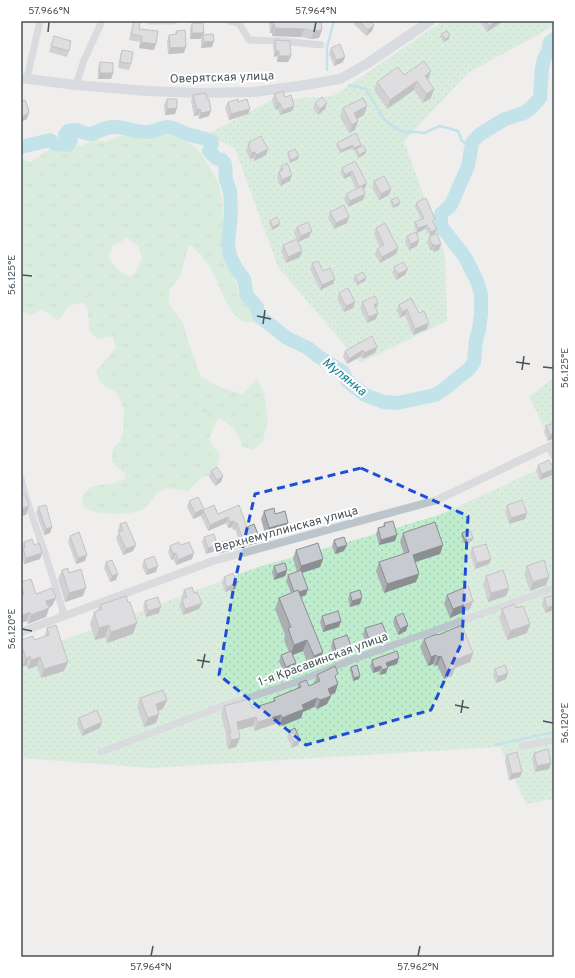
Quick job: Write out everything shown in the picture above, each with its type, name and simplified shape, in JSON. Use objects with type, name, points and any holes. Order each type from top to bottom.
[{"type":"main road","name":"Оверятская улица","points":[[24,78],[76,85],[147,91],[198,93],[253,92],[305,85],[340,79],[368,63],[430,21]]},
{"type":"street","points":[[24,78],[40,21]]},
{"type":"street","points":[[76,85],[84,60],[102,21]]},
{"type":"street","points":[[150,21],[174,21]]},
{"type":"street","points":[[230,21],[239,23],[249,40],[282,41],[322,45]]},
{"type":"street","points":[[552,446],[554,457]]},
{"type":"street","name":"Верхнемуллинская улица","points":[[21,632],[213,561],[437,500],[552,446]]},
{"type":"street","points":[[21,479],[63,611],[62,616]]},
{"type":"street","name":"1-я Красавинская улица","points":[[101,752],[228,704],[294,683],[357,658],[554,588]]},
{"type":"street","points":[[522,746],[554,740]]},
{"type":"highlighted area","points":[[361,468],[468,516],[462,642],[431,710],[306,745],[219,675],[234,585],[255,494]]},
{"type":"green space","points":[[443,21],[554,21],[554,26],[468,73],[404,141],[445,255],[447,321],[360,363],[278,267],[235,149],[208,134],[272,100],[333,96]]},
{"type":"green space","points":[[130,134],[151,138],[168,135],[185,140],[200,152],[217,179],[222,199],[225,234],[224,247],[226,257],[231,266],[239,293],[255,309],[257,319],[255,323],[247,322],[242,321],[236,316],[227,304],[210,267],[189,244],[180,277],[169,290],[169,304],[183,323],[201,377],[220,387],[242,394],[258,379],[264,394],[268,417],[263,442],[252,450],[242,446],[239,436],[234,429],[219,418],[209,439],[220,455],[215,475],[202,477],[188,491],[168,488],[158,492],[144,509],[119,514],[91,511],[83,506],[82,496],[90,487],[114,483],[126,479],[124,473],[112,462],[113,448],[120,441],[123,433],[124,409],[117,393],[100,382],[96,371],[116,348],[113,336],[97,339],[89,330],[88,310],[82,302],[69,306],[58,321],[42,309],[31,315],[21,312],[21,293],[24,277],[21,276],[21,159],[31,162],[50,149],[73,147],[96,139],[106,142],[117,137]],"holes":[[[127,238],[139,247],[142,258],[135,274],[130,277],[119,271],[108,257],[113,246]]]},
{"type":"green space","points":[[554,377],[554,436],[549,438],[529,397]]},
{"type":"green space","points":[[206,402],[215,405],[211,412],[204,416],[195,408],[197,404]]},
{"type":"green space","points":[[554,462],[554,799],[526,804],[500,747],[150,768],[21,758],[21,656],[258,567],[442,514]]},
{"type":"building","points":[[134,21],[140,22],[139,29],[158,31],[156,44],[141,42],[142,36],[131,34]]},
{"type":"building","points":[[273,21],[321,21],[322,30],[314,31],[304,29],[275,28]]},
{"type":"building","points":[[359,21],[370,21],[374,25],[368,30]]},
{"type":"building","points":[[486,21],[497,21],[489,26]]},
{"type":"building","points":[[192,23],[203,23],[204,33],[192,33]]},
{"type":"building","points":[[185,30],[186,47],[170,48],[169,35],[177,34],[176,31]]},
{"type":"building","points":[[447,31],[450,36],[445,39],[441,34]]},
{"type":"building","points":[[213,34],[214,41],[204,42],[203,35]]},
{"type":"building","points":[[54,36],[71,41],[69,51],[51,46]]},
{"type":"building","points":[[275,40],[290,41],[291,56],[279,56],[279,51],[276,51]]},
{"type":"building","points":[[340,44],[345,57],[336,60],[331,48]]},
{"type":"building","points":[[122,50],[133,52],[131,64],[120,62]]},
{"type":"building","points":[[424,61],[431,71],[425,76],[434,89],[426,94],[417,81],[390,100],[377,82],[398,67],[404,75]]},
{"type":"building","points":[[100,62],[113,63],[113,73],[100,73]]},
{"type":"building","points":[[283,91],[285,97],[291,95],[294,106],[283,110],[274,94]]},
{"type":"building","points":[[206,93],[207,99],[209,99],[211,111],[201,113],[200,109],[197,110],[193,95]]},
{"type":"building","points":[[322,97],[327,103],[320,109],[315,103]]},
{"type":"building","points":[[363,98],[367,106],[354,113],[358,121],[352,125],[343,108]]},
{"type":"building","points":[[167,99],[177,99],[177,108],[167,109]]},
{"type":"building","points":[[238,99],[238,102],[247,99],[250,109],[231,114],[228,102]]},
{"type":"building","points":[[25,100],[29,113],[21,117],[21,101]]},
{"type":"building","points":[[356,133],[361,145],[354,148],[353,145],[341,150],[337,143]]},
{"type":"building","points":[[261,136],[268,149],[256,155],[255,152],[252,153],[248,145],[250,144],[249,142]]},
{"type":"building","points":[[363,145],[366,151],[359,155],[356,149]]},
{"type":"building","points":[[295,149],[299,156],[291,160],[288,152]]},
{"type":"building","points":[[355,161],[367,183],[359,187],[352,171],[345,175],[342,168]]},
{"type":"building","points":[[287,163],[292,175],[282,180],[279,172],[283,170],[281,166]]},
{"type":"building","points":[[384,176],[391,189],[381,194],[374,181]]},
{"type":"building","points":[[362,186],[365,194],[350,201],[346,194]]},
{"type":"building","points":[[397,197],[400,202],[394,206],[391,200]]},
{"type":"building","points":[[426,198],[435,219],[432,221],[437,229],[431,232],[427,225],[418,228],[415,222],[424,218],[416,203]]},
{"type":"building","points":[[344,205],[349,217],[336,223],[330,212]]},
{"type":"building","points":[[277,217],[280,223],[273,227],[270,221]]},
{"type":"building","points":[[308,222],[312,231],[301,236],[297,227]]},
{"type":"building","points":[[385,223],[398,248],[382,257],[377,249],[384,245],[376,228]]},
{"type":"building","points":[[416,232],[419,240],[411,244],[407,236]]},
{"type":"building","points":[[437,233],[441,244],[435,246],[434,244],[432,245],[429,237]]},
{"type":"building","points":[[297,239],[302,251],[288,257],[283,245]]},
{"type":"building","points":[[318,261],[323,271],[330,268],[335,279],[322,285],[312,263]]},
{"type":"building","points":[[403,262],[408,269],[398,274],[394,267]]},
{"type":"building","points":[[363,272],[366,278],[358,282],[355,276]]},
{"type":"building","points":[[348,288],[355,302],[346,306],[339,293]]},
{"type":"building","points":[[375,296],[378,303],[374,305],[378,313],[369,317],[362,302]]},
{"type":"building","points":[[411,298],[419,313],[424,311],[429,323],[415,329],[407,309],[402,312],[399,305]]},
{"type":"building","points":[[372,336],[377,347],[364,353],[363,350],[349,359],[345,351]]},
{"type":"building","points":[[554,423],[554,433],[550,435],[546,426]]},
{"type":"building","points":[[549,460],[554,469],[542,474],[538,465]]},
{"type":"building","points":[[217,467],[223,476],[217,480],[211,471]]},
{"type":"building","points":[[25,494],[29,506],[21,509],[21,495]]},
{"type":"building","points":[[198,497],[204,509],[195,513],[189,501]]},
{"type":"building","points":[[522,500],[527,513],[511,518],[507,505]]},
{"type":"building","points":[[46,505],[52,527],[46,529],[38,507]]},
{"type":"building","points":[[214,505],[218,514],[239,505],[247,527],[254,524],[259,537],[220,548],[218,543],[242,537],[237,523],[235,524],[234,521],[230,522],[228,517],[210,525],[203,510]]},
{"type":"building","points":[[274,508],[275,514],[285,511],[288,523],[269,528],[264,511]]},
{"type":"building","points":[[393,521],[397,535],[381,540],[378,528],[385,526],[384,523]]},
{"type":"building","points":[[126,522],[136,545],[126,549],[118,532],[123,530],[120,524]]},
{"type":"building","points":[[435,522],[443,545],[413,555],[419,574],[387,584],[379,562],[409,552],[403,533]]},
{"type":"building","points":[[470,530],[473,538],[465,540],[462,533]]},
{"type":"building","points":[[79,532],[87,555],[78,558],[70,536]]},
{"type":"building","points":[[214,534],[217,545],[208,548],[204,537]]},
{"type":"building","points":[[344,537],[347,545],[337,548],[334,540]]},
{"type":"building","points":[[32,539],[34,545],[39,543],[42,553],[26,558],[23,548],[25,547],[24,542]]},
{"type":"building","points":[[179,542],[181,545],[189,542],[194,553],[178,560],[176,553],[173,554],[170,546]]},
{"type":"building","points":[[318,543],[323,559],[301,566],[296,550]]},
{"type":"building","points":[[486,544],[491,559],[477,563],[472,548]]},
{"type":"building","points":[[154,556],[158,566],[148,570],[144,560]]},
{"type":"building","points":[[112,560],[118,574],[112,576],[106,562]]},
{"type":"building","points":[[544,560],[549,577],[533,582],[527,566]]},
{"type":"building","points":[[285,563],[287,570],[277,574],[274,566]]},
{"type":"building","points":[[68,568],[69,573],[81,569],[86,588],[69,593],[62,570]]},
{"type":"building","points":[[301,570],[308,589],[294,592],[288,575]]},
{"type":"building","points":[[503,570],[509,588],[491,593],[486,576]]},
{"type":"building","points":[[233,573],[237,583],[227,587],[224,577]]},
{"type":"building","points":[[31,579],[36,594],[52,588],[56,598],[46,601],[49,608],[31,615],[30,612],[21,616],[21,595],[24,594],[21,582]]},
{"type":"building","points":[[468,586],[473,601],[453,609],[447,595]]},
{"type":"building","points":[[192,587],[194,593],[197,592],[202,603],[185,609],[182,599],[187,597],[184,590]]},
{"type":"building","points":[[298,590],[323,652],[314,656],[307,640],[294,645],[288,628],[291,627],[279,598]]},
{"type":"building","points":[[360,590],[362,598],[352,601],[350,593]]},
{"type":"building","points":[[554,595],[554,605],[547,608],[544,598]]},
{"type":"building","points":[[126,596],[128,602],[130,602],[137,623],[111,632],[109,625],[99,628],[94,612],[102,609],[100,605]]},
{"type":"building","points":[[158,597],[161,607],[148,611],[145,601]]},
{"type":"building","points":[[514,604],[516,608],[523,606],[530,624],[510,631],[502,609]]},
{"type":"building","points":[[338,611],[341,621],[325,626],[322,616]]},
{"type":"building","points":[[403,613],[408,625],[400,629],[395,617]]},
{"type":"building","points":[[382,623],[386,633],[369,639],[365,628]]},
{"type":"building","points":[[56,625],[68,662],[44,669],[40,657],[31,660],[30,656],[26,659],[22,647],[21,648],[21,640],[33,636],[34,640],[49,635],[47,628]]},
{"type":"building","points":[[462,625],[473,653],[452,661],[455,667],[447,671],[441,656],[438,657],[436,655],[431,657],[424,639]]},
{"type":"building","points":[[347,635],[351,646],[336,651],[333,640]]},
{"type":"building","points":[[291,651],[296,663],[286,667],[281,655]]},
{"type":"building","points":[[397,651],[399,658],[386,663],[388,668],[382,670],[381,666],[374,668],[372,660]]},
{"type":"building","points":[[357,665],[360,676],[354,678],[351,667]]},
{"type":"building","points":[[505,665],[508,673],[498,677],[495,669]]},
{"type":"building","points":[[335,666],[338,673],[335,676],[338,684],[328,689],[331,696],[320,700],[317,698],[302,705],[304,709],[282,718],[281,715],[258,722],[256,717],[237,722],[240,738],[231,740],[229,733],[231,733],[224,706],[249,699],[252,708],[275,701],[274,698],[301,687],[299,683],[306,680],[309,686],[320,681],[317,675]]},
{"type":"building","points":[[163,690],[167,700],[156,704],[159,714],[148,718],[140,698]]},
{"type":"building","points":[[97,710],[102,722],[84,730],[79,718]]},
{"type":"building","points":[[295,728],[300,740],[294,742],[289,731]]},
{"type":"building","points":[[548,749],[551,763],[537,766],[534,753]]},
{"type":"building","points":[[517,752],[522,772],[512,774],[507,755]]},
{"type":"waterway","points":[[327,70],[327,47],[334,21]]},
{"type":"waterway","name":"Мулянка","points":[[21,147],[50,140],[55,144],[68,145],[71,141],[65,135],[68,131],[78,130],[91,134],[112,127],[121,127],[146,132],[170,127],[211,141],[212,144],[209,151],[216,158],[222,160],[225,164],[226,180],[230,191],[231,214],[228,243],[230,256],[244,279],[247,296],[257,307],[259,316],[287,338],[308,348],[319,357],[343,372],[348,382],[365,395],[384,402],[397,403],[435,395],[469,369],[474,362],[481,314],[481,294],[477,281],[465,257],[441,226],[441,214],[451,205],[468,166],[472,143],[479,135],[505,119],[524,113],[540,98],[544,59],[550,42],[554,39]]},
{"type":"waterway","points":[[349,85],[366,89],[383,118],[397,129],[404,132],[424,133],[440,126],[458,131],[462,141],[471,146]]},
{"type":"waterway","points":[[495,745],[554,732]]}]
